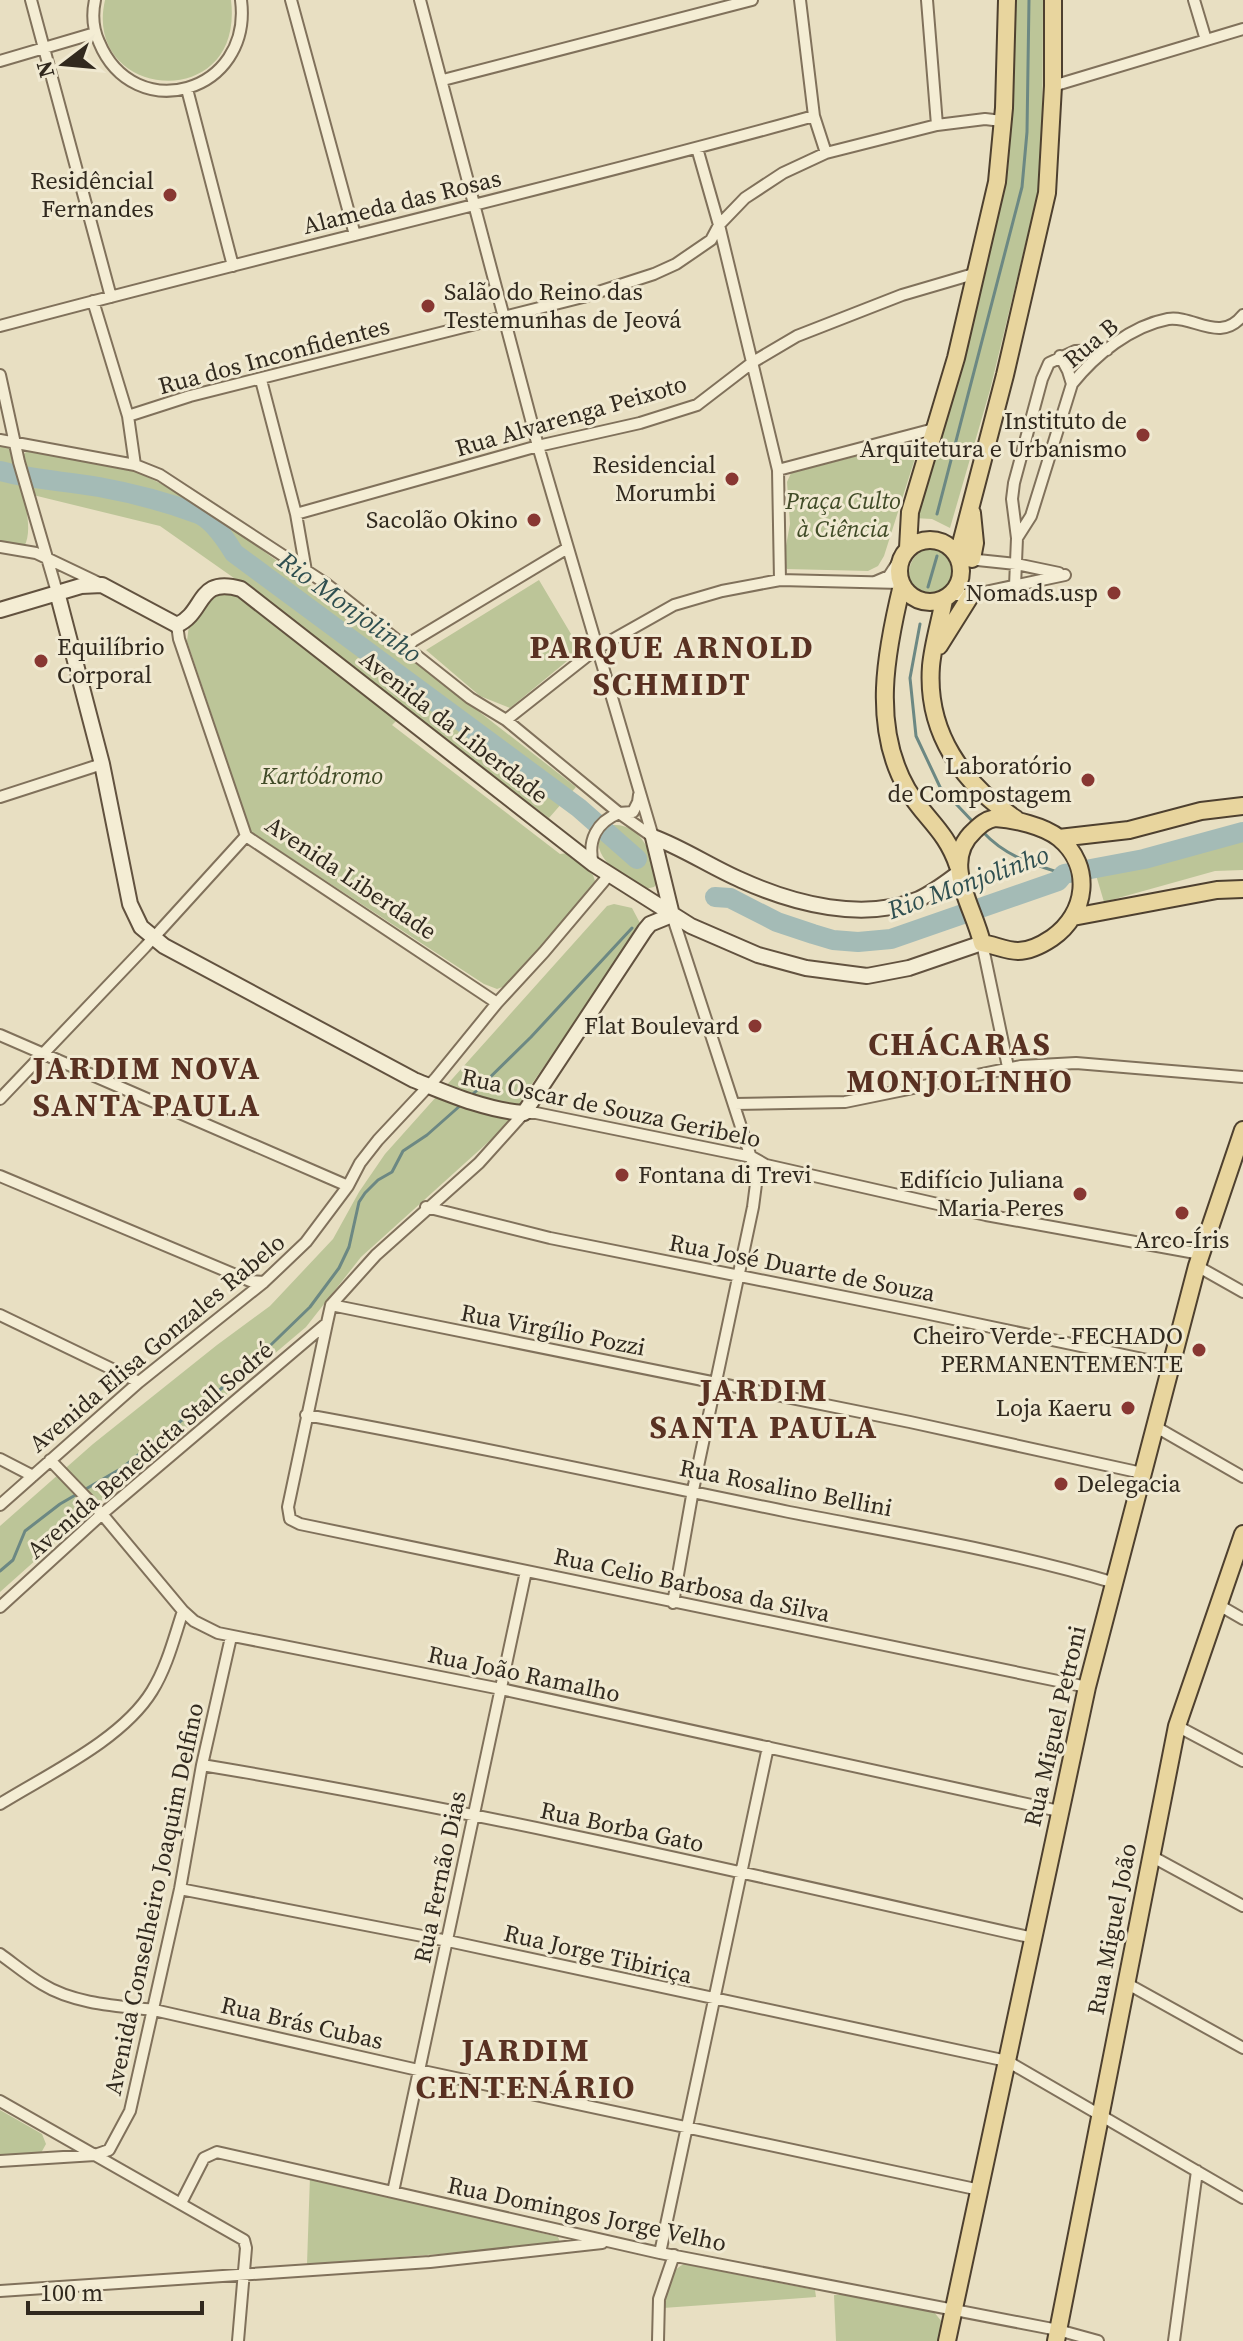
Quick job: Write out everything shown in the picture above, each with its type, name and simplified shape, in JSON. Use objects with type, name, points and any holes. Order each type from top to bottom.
[{"type":"main road","points":[[960,872],[952,848],[910,794],[893,756],[885,699],[886,658],[902,584],[899,565],[905,552],[909,518],[956,358],[997,182],[1007,0]]},
{"type":"main road","points":[[1053,0],[1053,86],[1047,193],[1005,375],[970,502],[961,580],[947,597],[931,664],[936,715],[949,751],[968,780],[992,803],[1018,820],[1059,838],[1129,830],[1201,811],[1243,806]]},
{"type":"main road","points":[[905,552],[925,539],[934,539],[944,542],[963,557]]},
{"type":"main road","points":[[902,584],[915,599],[934,602],[947,597]]},
{"type":"main road","points":[[934,654],[971,595]]},
{"type":"main road","points":[[1018,820],[986,820],[969,836],[959,857],[965,898],[981,936],[1018,951],[1031,948],[1062,931],[1081,901],[1082,889],[1081,874],[1075,860],[1059,838]]},
{"type":"main road","points":[[1073,917],[1217,890],[1243,889]]},
{"type":"main road","name":"Rua Miguel Petroni","points":[[947,2341],[1087,1687],[1199,1260],[1242,1135]]},
{"type":"main road","name":"Rua Miguel João","points":[[1057,2336],[1177,1726],[1243,1534]]},
{"type":"street","points":[[31,0],[111,297]]},
{"type":"street","points":[[95,0],[95,33],[104,55],[120,73],[140,85],[163,91],[187,89],[209,79],[227,63],[239,42],[243,18],[241,0]]},
{"type":"street","points":[[291,0],[355,235]]},
{"type":"street","points":[[420,0],[566,549],[653,837],[672,915],[757,1176],[673,1603]]},
{"type":"street","points":[[443,80],[752,0]]},
{"type":"street","points":[[800,0],[814,116],[826,153]]},
{"type":"street","points":[[927,0],[937,125]]},
{"type":"street","points":[[1194,0],[1206,40]]},
{"type":"street","points":[[1053,86],[1243,29]]},
{"type":"street","points":[[0,61],[95,33]]},
{"type":"street","points":[[187,89],[233,266]]},
{"type":"street","name":"Alameda das Rosas","points":[[0,326],[814,116]]},
{"type":"street","name":"Rua dos Inconfidentes","points":[[128,416],[190,396],[583,297],[654,274],[676,264],[711,240],[719,225],[745,198],[783,173],[826,153],[937,125],[985,119],[1002,121]]},
{"type":"street","points":[[697,148],[719,225],[778,470],[780,580]]},
{"type":"street","name":"Rua Alvarenga Peixoto","points":[[296,514],[538,446],[640,423],[697,405],[753,362],[797,336],[902,295],[977,273]]},
{"type":"street","points":[[93,301],[128,416],[135,465]]},
{"type":"street","name":"Rua B","points":[[1015,586],[1017,538],[1031,516],[1072,384],[1107,350],[1126,336],[1153,323],[1173,318],[1185,319],[1200,327],[1219,327],[1230,326],[1243,315]]},
{"type":"street","points":[[1017,538],[1012,499],[1014,483],[1049,363],[1060,356],[1089,349],[1107,350]]},
{"type":"street","points":[[1060,356],[1072,384]]},
{"type":"street","name":"Rua Oscar de Souza Geribelo","points":[[0,375],[19,462],[102,764],[130,904],[141,927],[152,939],[318,1030],[447,1094],[490,1107],[548,1115],[752,1157],[766,1165],[1199,1260],[1243,1292]]},
{"type":"street","points":[[261,380],[296,514],[306,571]]},
{"type":"street","points":[[778,470],[934,429]]},
{"type":"street","points":[[0,440],[135,465],[160,475],[372,618],[470,698],[506,720],[653,837],[763,889],[853,910],[884,908],[918,899],[960,872]]},
{"type":"street","points":[[0,547],[36,553],[177,625]]},
{"type":"street","points":[[407,648],[413,641],[566,549]]},
{"type":"street","points":[[873,582],[889,576],[905,552]]},
{"type":"street","points":[[947,597],[971,595],[1065,575],[963,557]]},
{"type":"street","points":[[506,720],[596,649],[674,605],[722,591],[780,580],[902,584]]},
{"type":"street","points":[[0,610],[81,586],[102,585]]},
{"type":"street","name":"Avenida da Liberdade","points":[[177,625],[188,617],[204,593],[216,586],[229,585],[241,589],[592,858],[609,875],[691,926],[758,955],[806,968],[867,976],[909,968],[981,936]]},
{"type":"street","name":"Avenida Liberdade","points":[[177,625],[179,639],[246,836],[497,1003]]},
{"type":"street","points":[[0,797],[102,764]]},
{"type":"street","points":[[592,858],[592,838],[601,824],[619,813],[633,812],[639,789]]},
{"type":"street","points":[[0,1099],[246,836]]},
{"type":"street","name":"Avenida Elisa Gonzales Rabelo","points":[[0,1505],[139,1382],[264,1282],[313,1235],[348,1186],[360,1163],[609,875]]},
{"type":"street","points":[[306,1415],[331,1305],[376,1255],[426,1207],[479,1163],[524,1113],[645,930],[650,924],[672,915]]},
{"type":"street","points":[[981,936],[1008,1067]]},
{"type":"street","points":[[0,1035],[348,1186]]},
{"type":"street","points":[[734,1104],[845,1102],[1008,1067],[1076,1063],[1243,1077]]},
{"type":"street","points":[[0,1176],[250,1281],[264,1282]]},
{"type":"street","name":"Rua José Duarte de Souza","points":[[426,1207],[550,1238],[1171,1365]]},
{"type":"street","name":"Rua Virgílio Pozzi","points":[[331,1305],[1142,1473]]},
{"type":"street","points":[[0,1315],[139,1382]]},
{"type":"street","name":"Avenida Benedicta Stall Sodré","points":[[0,1607],[102,1514],[327,1323]]},
{"type":"street","name":"Rua Rosalino Bellini","points":[[306,1415],[892,1530],[1115,1583]]},
{"type":"street","name":"Rua Celio Barbosa da Silva","points":[[306,1415],[288,1507],[290,1519],[300,1524],[1087,1687]]},
{"type":"street","points":[[1156,1427],[1243,1477]]},
{"type":"street","points":[[0,1459],[33,1476]]},
{"type":"street","name":"Rua João Ramalho","points":[[50,1460],[102,1514],[183,1611],[194,1621],[231,1637],[501,1689],[1059,1811]]},
{"type":"street","name":"Rua Fernão Dias","points":[[393,2192],[526,1571]]},
{"type":"street","points":[[1217,1604],[1243,1619]]},
{"type":"street","points":[[0,1804],[110,1736],[137,1711],[159,1679],[183,1611]]},
{"type":"street","name":"Avenida Conselheiro Joaquim Delfino","points":[[95,2155],[109,2150],[130,2111],[180,1889],[202,1765],[231,1637]]},
{"type":"street","points":[[1177,1726],[1243,1761]]},
{"type":"street","points":[[660,2253],[768,1747]]},
{"type":"street","name":"Rua Borba Gato","points":[[202,1765],[348,1789],[742,1872],[1033,1938]]},
{"type":"street","points":[[1151,1856],[1243,1906]]},
{"type":"street","name":"Rua Jorge Tibiriça","points":[[180,1889],[448,1941],[1007,2061],[1243,2198]]},
{"type":"street","name":"Rua Brás Cubas","points":[[0,1954],[44,1986],[73,1997],[154,2010],[418,2070],[547,2095],[980,2190]]},
{"type":"street","points":[[1126,1983],[1243,2048]]},
{"type":"street","points":[[0,2101],[244,2240],[246,2248],[238,2341]]},
{"type":"street","name":"Rua Domingos Jorge Velho","points":[[181,2203],[204,2158],[213,2152],[660,2253],[953,2309],[1057,2336],[1098,2341]]},
{"type":"street","points":[[0,2161],[95,2155]]},
{"type":"street","points":[[1174,2341],[1197,2171]]},
{"type":"street","points":[[0,2291],[430,2262],[612,2242]]},
{"type":"street","points":[[658,2341],[659,2299],[674,2255]]},
{"type":"green space","points":[[105,0],[231,0],[229,37],[214,63],[191,77],[165,81],[138,74],[117,58],[104,33]]},
{"type":"green space","points":[[1015,0],[1043,0],[1042,176],[990,390],[950,528],[932,519],[914,518],[1008,169]]},
{"type":"green space","name":"Praça Culto à Ciência","points":[[908,443],[915,446],[917,452],[884,556],[878,566],[868,571],[787,569],[783,562],[790,524],[787,482],[791,473]]},
{"type":"green space","points":[[0,445],[9,447],[24,498],[28,526],[24,547],[0,544]]},
{"type":"green space","points":[[26,452],[137,472],[178,492],[396,647],[576,787],[549,818],[376,690],[278,609],[160,526],[33,495],[21,457]]},
{"type":"green space","points":[[929,548],[947,559],[951,575],[942,589],[920,594],[909,582],[909,571],[915,557]]},
{"type":"green space","points":[[539,580],[571,634],[578,652],[510,708],[480,696],[426,650]]},
{"type":"green space","name":"Kartódromo","points":[[236,593],[398,719],[392,725],[560,854],[568,853],[593,875],[595,881],[591,892],[505,986],[497,989],[484,984],[251,832],[187,641],[189,625],[215,594]]},
{"type":"green space","points":[[612,825],[623,826],[639,835],[653,861],[659,881],[654,887],[645,889],[630,880],[614,869],[603,856],[598,840]]},
{"type":"green space","points":[[1243,840],[1243,870],[1215,871],[1104,902],[1096,875]]},
{"type":"green space","points":[[614,904],[632,908],[640,923],[506,1126],[361,1257],[306,1327],[122,1483],[0,1592],[0,1526],[93,1444],[270,1306],[333,1239],[385,1154],[607,906]]},
{"type":"green space","points":[[0,2110],[42,2134],[46,2144],[41,2153],[0,2159]]},
{"type":"green space","points":[[310,2176],[558,2237],[560,2242],[558,2245],[307,2264]]},
{"type":"green space","points":[[684,2264],[815,2290],[816,2297],[663,2308],[670,2277]]},
{"type":"green space","points":[[840,2291],[934,2312],[942,2322],[938,2341],[836,2341],[834,2295],[839,2295]]},
{"type":"waterway","points":[[937,514],[1022,187],[1027,132],[1029,0]]},
{"type":"waterway","name":"Rio Monjolinho","points":[[0,471],[124,492],[202,516],[218,530],[234,553],[579,808],[637,859]]},
{"type":"waterway","points":[[928,587],[937,556]]},
{"type":"waterway","points":[[920,624],[910,678],[916,736],[940,787],[975,824]]},
{"type":"waterway","points":[[983,832],[1011,854],[1064,874]]},
{"type":"waterway","name":"Rio Monjolinho","points":[[715,897],[730,898],[777,922],[833,940],[858,942],[891,939],[1058,881],[1064,874],[1144,859],[1243,832]]},
{"type":"waterway","points":[[471,1096],[531,1037],[632,928]]},
{"type":"waterway","points":[[0,1571],[13,1560],[25,1531],[60,1504],[122,1468],[247,1368],[310,1307],[339,1268],[349,1247],[359,1202],[365,1193],[392,1172],[403,1151],[427,1135],[462,1104]]},
{"type":"place","name":"Residêncial Fernandes","points":[[170,195]]},
{"type":"place","name":"Salão do Reino das Testemunhas de Jeová","points":[[428,306]]},
{"type":"place","name":"Instituto de Arquitetura e Urbanismo","points":[[1143,435]]},
{"type":"place","name":"Residencial Morumbi","points":[[732,479]]},
{"type":"place","name":"Sacolão Okino","points":[[534,520]]},
{"type":"place","name":"Nomads.usp","points":[[1114,593]]},
{"type":"place","name":"Equilíbrio Corporal","points":[[41,661]]},
{"type":"place","name":"Laboratório de Compostagem","points":[[1088,780]]},
{"type":"place","name":"Flat Boulevard","points":[[755,1026]]},
{"type":"place","name":"Fontana di Trevi","points":[[622,1175]]},
{"type":"place","name":"Edifício Juliana Maria Peres","points":[[1080,1194]]},
{"type":"place","name":"Arco-Íris","points":[[1182,1213]]},
{"type":"place","name":"Cheiro Verde - FECHADO PERMANENTEMENTE","points":[[1199,1350]]},
{"type":"place","name":"Loja Kaeru","points":[[1128,1408]]},
{"type":"place","name":"Delegacia","points":[[1061,1484]]},
{"type":"district","name":"PARQUE ARNOLD SCHMIDT","points":[[672,666]]},
{"type":"district","name":"CHÁCARAS MONJOLINHO","points":[[960,1062]]},
{"type":"district","name":"JARDIM NOVA SANTA PAULA","points":[[147,1086]]},
{"type":"district","name":"JARDIM SANTA PAULA","points":[[764,1408]]},
{"type":"district","name":"JARDIM CENTENÁRIO","points":[[526,2068]]}]
